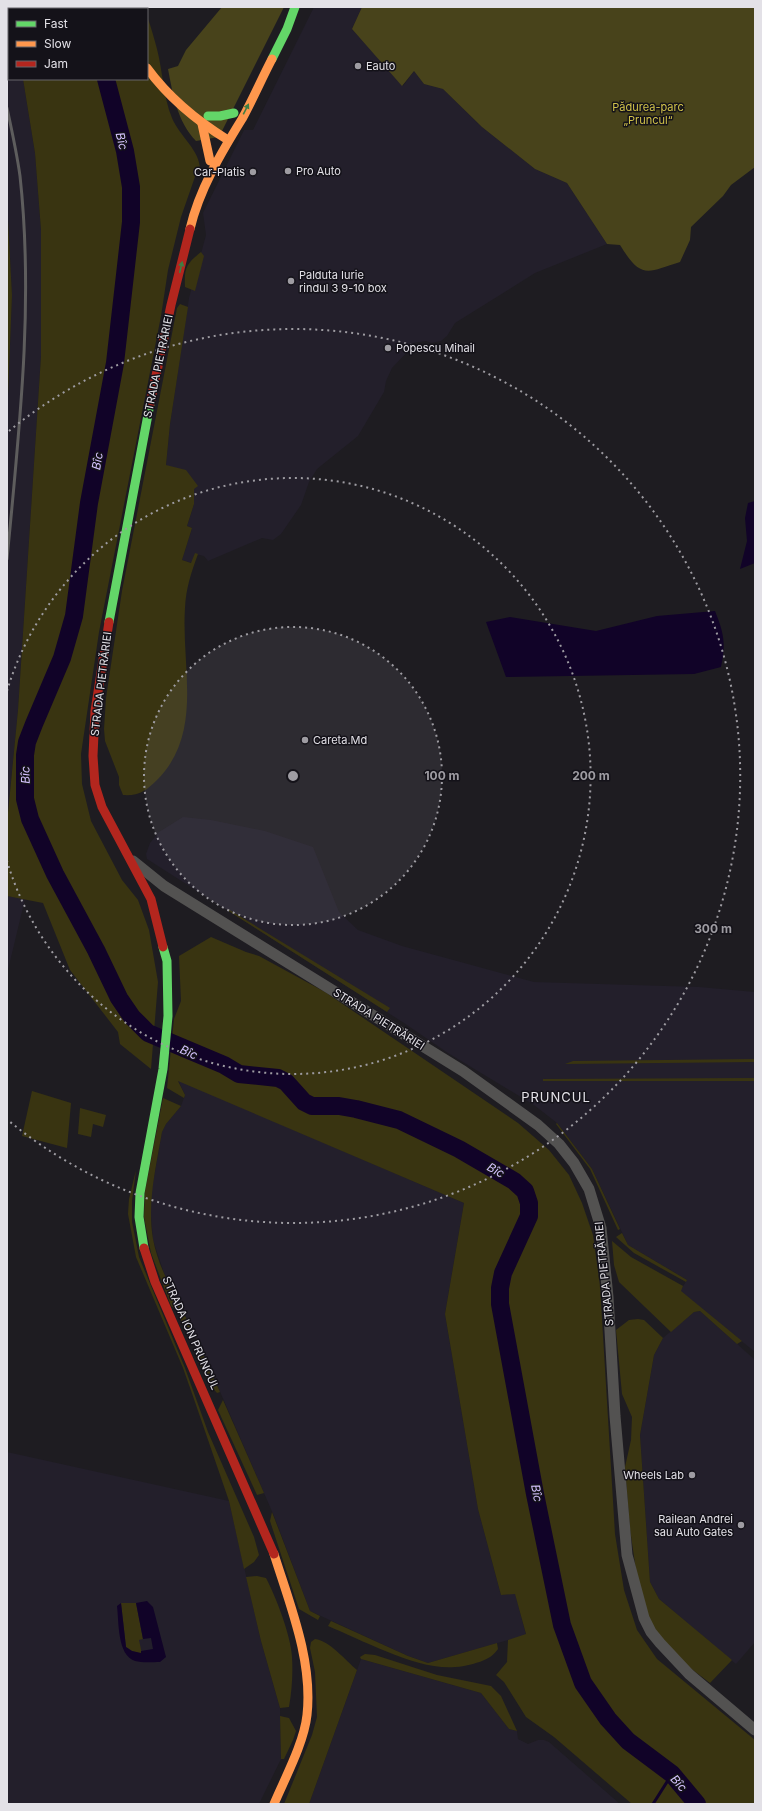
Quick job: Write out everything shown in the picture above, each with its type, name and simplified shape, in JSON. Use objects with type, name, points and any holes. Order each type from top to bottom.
[{"type":"main road","points":[[255,72],[289,7]]},
{"type":"main road","name":"STRADA PIETRĂRIEI","points":[[171,305],[172,274],[184,219],[210,161],[230,130],[287,29],[295,7]]},
{"type":"main road","points":[[148,69],[161,87],[202,124],[224,138]]},
{"type":"main road","points":[[161,87],[230,130]]},
{"type":"main road","name":"STRADA PIETRĂRIEI","points":[[208,116],[220,116],[236,110],[230,130]]},
{"type":"main road","points":[[202,124],[210,161]]},
{"type":"main road","name":"STRADA PIETRĂRIEI","points":[[129,858],[102,807],[95,785],[93,756],[95,711],[109,623],[152,393],[171,305],[191,224],[224,138]]},
{"type":"main road","name":"STRADA ION PRUNCUL","points":[[129,858],[150,900],[161,935],[167,961],[168,1016],[163,1069],[140,1193],[139,1217],[143,1245],[155,1282],[271,1545],[295,1620],[307,1683],[307,1716],[304,1732],[274,1804]]},
{"type":"street","name":"STRADA PIETRĂRIEI","points":[[129,858],[171,890],[464,1071],[538,1125],[559,1144],[574,1163],[589,1189],[601,1228],[608,1297],[615,1416],[627,1555],[644,1618],[651,1632],[660,1644],[689,1674],[755,1730]]},
{"type":"shaded area","points":[[7,7],[144,7],[8,8],[8,24]]},
{"type":"shaded area","points":[[314,7],[362,7],[352,29],[403,86],[414,71],[424,84],[443,89],[482,127],[535,169],[567,183],[607,244],[535,273],[455,323],[447,336],[441,341],[431,343],[426,341],[413,343],[412,347],[392,368],[386,381],[384,392],[358,436],[317,469],[309,482],[301,505],[281,534],[273,540],[262,538],[208,561],[204,556],[195,554],[192,563],[182,560],[192,528],[187,526],[194,504],[194,489],[166,465],[170,424],[189,298],[206,235],[203,213],[244,130],[253,130]]},
{"type":"shaded area","points":[[148,19],[161,66],[169,110],[176,125],[194,150],[200,171],[197,171],[181,217],[168,270],[161,316],[99,632],[81,754],[82,784],[91,821],[122,880],[138,900],[149,930],[158,982],[151,1069],[120,1044],[118,1032],[70,970],[43,903],[7,896],[7,823],[18,710],[41,356],[41,230],[35,153],[23,80],[148,80]]},
{"type":"shaded area","points":[[7,21],[8,80],[23,80],[35,153],[41,230],[41,356],[18,710],[7,823],[7,420],[12,295],[7,202]]},
{"type":"shaded area","points":[[7,202],[12,295],[7,420]]},
{"type":"shaded area","points":[[201,252],[204,256],[195,291],[185,287],[185,275],[189,263]]},
{"type":"shaded area","points":[[180,304],[188,307],[170,424],[166,465],[186,470],[198,486],[194,489],[194,504],[187,526],[192,528],[182,560],[191,563],[195,553],[198,554],[186,594],[185,630],[187,698],[185,720],[181,741],[172,761],[157,780],[138,794],[123,795],[119,785],[119,777],[105,741],[104,729],[106,698],[122,591],[177,308]]},
{"type":"shaded area","points":[[755,501],[755,563],[740,569],[747,541],[745,518],[748,503]]},
{"type":"shaded area","points":[[715,611],[724,645],[721,667],[694,674],[506,677],[486,622],[510,617],[596,631],[657,616]]},
{"type":"shaded area","points":[[183,817],[211,820],[265,831],[313,847],[339,912],[358,930],[402,946],[534,982],[699,987],[755,992],[755,1352],[680,1291],[687,1280],[628,1245],[592,1169],[557,1123],[534,1105],[448,1053],[404,1023],[147,859],[146,854],[150,843],[159,832]]},
{"type":"shaded area","points":[[7,896],[25,899],[7,974]]},
{"type":"shaded area","points":[[228,909],[390,1008],[387,1012],[227,910]]},
{"type":"shaded area","points":[[211,937],[259,956],[325,992],[518,1123],[549,1150],[569,1175],[582,1203],[593,1235],[600,1286],[615,1534],[624,1590],[637,1630],[657,1659],[755,1740],[755,1804],[632,1804],[554,1737],[526,1717],[504,1682],[496,1675],[507,1662],[508,1640],[526,1634],[515,1594],[501,1595],[478,1509],[445,1314],[464,1203],[178,1081],[185,1095],[184,1098],[167,1088],[174,1019],[181,1001],[179,956]]},
{"type":"shaded area","points":[[755,1059],[755,1062],[565,1064],[573,1061]]},
{"type":"shaded area","points":[[755,1078],[755,1081],[543,1081],[543,1079]]},
{"type":"shaded area","points":[[178,1080],[464,1203],[445,1314],[478,1509],[501,1595],[515,1593],[526,1635],[428,1663],[408,1656],[310,1611],[274,1516],[205,1357],[164,1273],[153,1240],[151,1194],[162,1132],[166,1124],[181,1106],[185,1095]]},
{"type":"shaded area","points":[[32,1091],[71,1103],[67,1148],[22,1136]]},
{"type":"shaded area","points":[[163,1098],[181,1106],[166,1124],[162,1132],[155,1172],[151,1226],[159,1262],[192,1330],[181,1322],[181,1313],[171,1306],[151,1253],[144,1217],[145,1191]]},
{"type":"shaded area","points":[[80,1108],[106,1115],[103,1127],[93,1124],[91,1137],[78,1134]]},
{"type":"shaded area","points":[[557,1123],[592,1169],[620,1229],[618,1230],[590,1169],[556,1124]]},
{"type":"shaded area","points":[[136,1170],[132,1201],[132,1222],[139,1257],[185,1368],[208,1432],[254,1537],[259,1555],[254,1562],[244,1569],[229,1501],[195,1402],[183,1368],[136,1257],[128,1214],[129,1199]]},
{"type":"shaded area","points":[[622,1233],[628,1245],[687,1280],[686,1282],[634,1253],[616,1237]]},
{"type":"shaded area","points":[[612,1241],[631,1257],[683,1286],[681,1291],[742,1341],[737,1344],[700,1311],[694,1312],[671,1332],[619,1282],[614,1265]]},
{"type":"shaded area","points":[[700,1311],[755,1360],[755,1642],[736,1664],[659,1599],[650,1582],[640,1435],[654,1355],[663,1338],[694,1312]]},
{"type":"shaded area","points":[[629,1320],[644,1320],[663,1338],[654,1355],[640,1435],[650,1582],[659,1599],[732,1660],[710,1683],[685,1664],[660,1639],[647,1617],[637,1577],[630,1529],[625,1467],[631,1440],[632,1417],[622,1394],[616,1330]]},
{"type":"shaded area","points":[[196,1338],[220,1392],[217,1393],[210,1385],[196,1357]]},
{"type":"shaded area","points":[[223,1400],[264,1493],[257,1495],[218,1410]]},
{"type":"shaded area","points":[[7,1452],[229,1501],[261,1641],[280,1708],[281,1759],[259,1804],[7,1804]]},
{"type":"shaded area","points":[[272,1512],[310,1611],[320,1616],[318,1620],[299,1609],[270,1521]]},
{"type":"shaded area","points":[[257,1576],[266,1578],[274,1595],[289,1638],[292,1657],[292,1688],[289,1707],[280,1708],[261,1641],[246,1577]]},
{"type":"shaded area","points":[[147,1601],[153,1607],[166,1657],[160,1662],[138,1662],[129,1658],[122,1645],[120,1637],[117,1606],[121,1603],[126,1647],[132,1651],[141,1653],[141,1651],[153,1649],[151,1638],[143,1639],[136,1603]]},
{"type":"shaded area","points":[[121,1603],[136,1603],[143,1639],[139,1640],[142,1654],[132,1651],[126,1647]]},
{"type":"shaded area","points":[[331,1621],[408,1656],[428,1663],[497,1643],[498,1649],[490,1657],[477,1663],[460,1667],[441,1667],[408,1659],[374,1646],[328,1626]]},
{"type":"shaded area","points":[[315,1639],[321,1640],[332,1647],[357,1670],[309,1804],[284,1804],[312,1735],[317,1717],[315,1672],[310,1648],[311,1642]]},
{"type":"shaded area","points":[[365,1654],[375,1655],[437,1675],[491,1686],[501,1696],[517,1731],[509,1729],[481,1693],[361,1659],[360,1657]]},
{"type":"shaded area","points":[[361,1659],[481,1693],[509,1729],[517,1731],[518,1739],[528,1744],[538,1740],[549,1742],[620,1804],[309,1804]]},
{"type":"shaded area","points":[[280,1716],[289,1718],[296,1731],[284,1759],[281,1759]]},
{"type":"green space","points":[[222,7],[284,7],[219,137],[196,141],[184,125],[180,116],[174,98],[168,69],[178,66],[186,50]]},
{"type":"green space","name":"Pădurea-parc „Pruncul“","points":[[362,7],[755,7],[755,167],[731,185],[723,196],[691,227],[690,240],[680,262],[659,269],[645,270],[639,268],[633,264],[620,245],[607,244],[567,183],[535,169],[482,127],[443,89],[424,84],[414,71],[402,86],[352,29]]},
{"type":"waterway","name":"Bîc","points":[[106,80],[125,151],[131,187],[131,222],[115,363],[89,503],[74,616],[62,658],[27,742],[25,755],[25,799],[30,819],[55,874],[96,950],[119,998],[132,1017],[148,1033],[224,1065],[239,1074],[278,1078],[286,1082],[304,1102],[312,1106],[339,1106],[399,1120],[459,1149],[514,1181],[525,1191],[529,1203],[529,1216],[503,1273],[500,1288],[500,1304],[535,1494],[562,1625],[583,1683],[608,1719],[628,1741],[672,1774],[697,1804]]},
{"type":"waterway","points":[[653,1804],[672,1774]]},
{"type":"railway","points":[[7,108],[20,176],[26,272],[20,416],[7,559]]},
{"type":"traffic: fast","points":[[272,59],[287,29],[295,7]]},
{"type":"traffic: fast","points":[[208,116],[220,116],[234,113]]},
{"type":"traffic: fast","points":[[109,622],[150,404]]},
{"type":"traffic: fast","points":[[144,1248],[139,1217],[140,1193],[163,1069],[168,1016],[167,961],[163,947]]},
{"type":"traffic: slow","points":[[190,229],[205,186],[226,145],[242,119],[272,59]]},
{"type":"traffic: slow","points":[[148,69],[174,99],[184,108],[205,125],[228,140]]},
{"type":"traffic: slow","points":[[202,124],[210,161]]},
{"type":"traffic: slow","points":[[274,1554],[299,1633],[307,1674],[308,1695],[307,1715],[302,1737],[294,1760],[274,1804]]},
{"type":"traffic: jam","points":[[150,404],[171,305],[190,229]]},
{"type":"traffic: jam","points":[[109,622],[95,711],[93,756],[95,785],[102,807],[151,899],[163,947]]},
{"type":"traffic: jam","points":[[144,1248],[155,1282],[274,1554]]},
{"type":"place","name":"Eauto","points":[[358,66]]},
{"type":"place","name":"Pro Auto","points":[[288,171]]},
{"type":"place","name":"Car-Platis","points":[[253,172]]},
{"type":"place","name":"Palduta Iurie rindul 3 9-10 box","points":[[291,281]]},
{"type":"place","name":"Popescu Mihail","points":[[388,348]]},
{"type":"place","name":"Careta.Md","points":[[305,740]]},
{"type":"place","name":"Wheels Lab","points":[[692,1475]]},
{"type":"place","name":"Railean Andrei sau Auto Gates","points":[[741,1525]]},
{"type":"district","name":"PRUNCUL","points":[[556,1097]]}]
